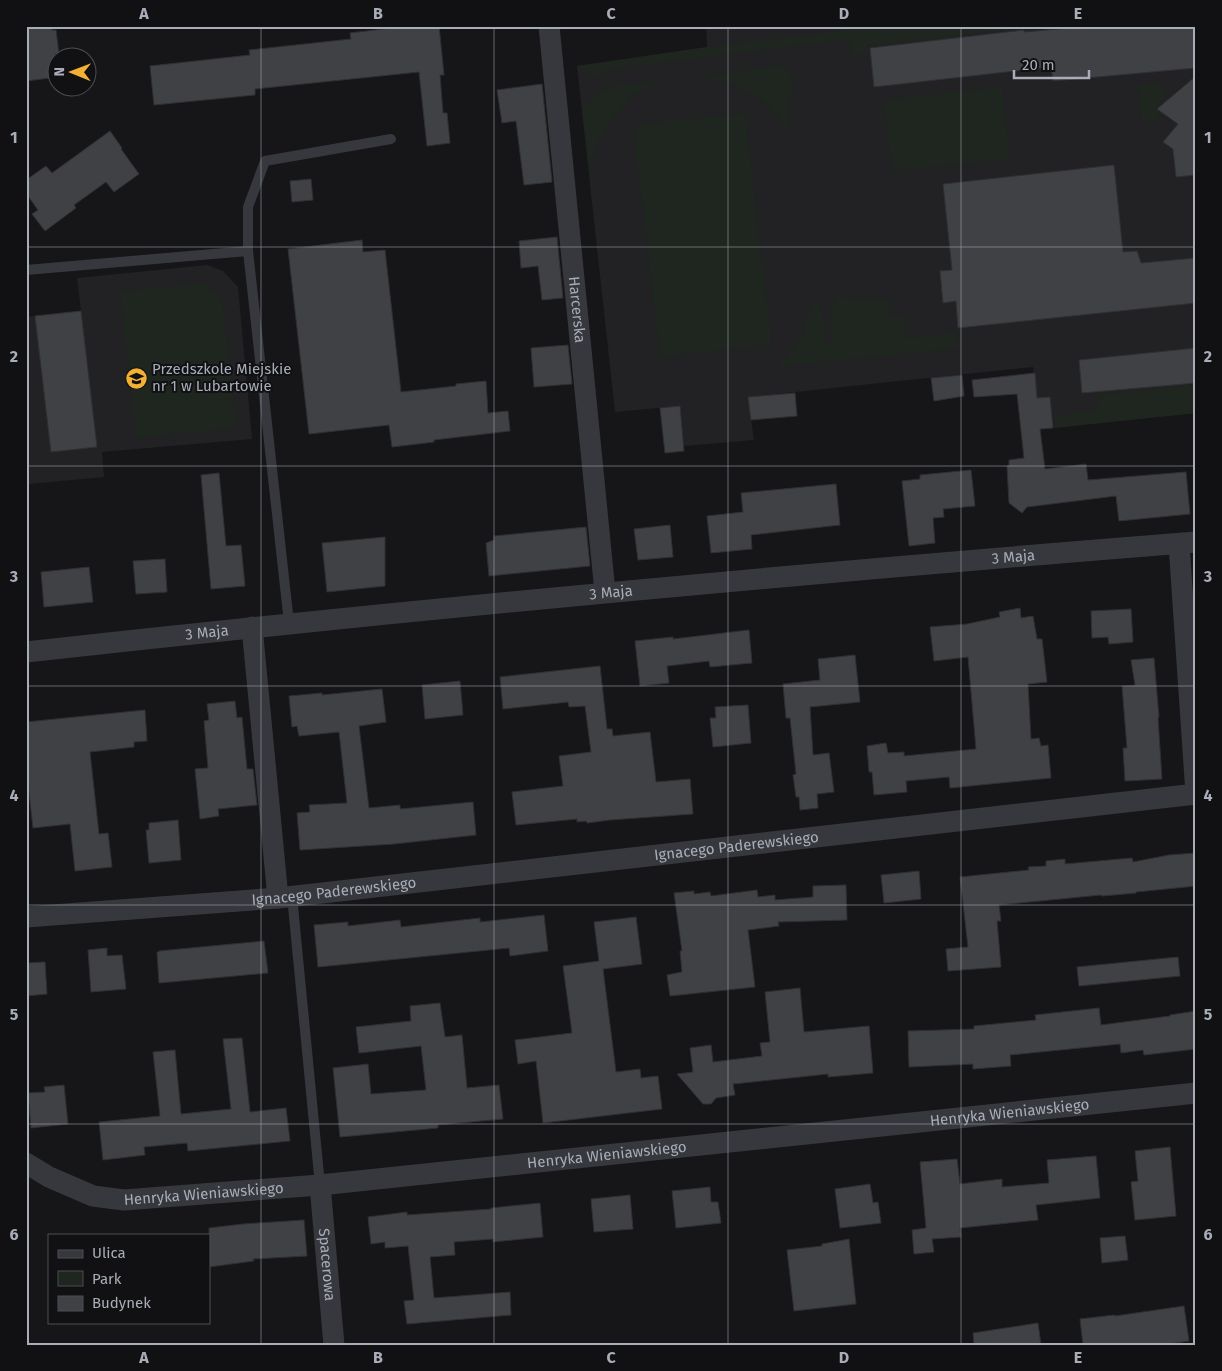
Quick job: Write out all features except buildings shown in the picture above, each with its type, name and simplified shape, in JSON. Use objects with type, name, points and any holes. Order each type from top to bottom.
[{"type":"street","name":"Harcerska","points":[[549,26],[605,592]]},
{"type":"street","name":"3 Maja","points":[[26,652],[289,623],[605,592],[1188,543]]},
{"type":"street","name":"Ignacego Paderewskiego","points":[[26,917],[285,897],[1196,794],[1188,543]]},
{"type":"street","points":[[252,627],[285,897]]},
{"type":"street","name":"Henryka Wieniawskiego","points":[[26,1163],[49,1177],[93,1196],[124,1200],[320,1185],[1196,1093]]},
{"type":"street","name":"Spacerowa","points":[[320,1185],[334,1345]]},
{"type":"lane","points":[[289,623],[248,251],[248,207],[266,161],[391,139]]},
{"type":"lane","points":[[26,270],[248,251]]},
{"type":"lane","points":[[285,897],[320,1185]]},
{"type":"shaded area","points":[[706,26],[850,26],[851,29],[878,26],[1196,26],[1196,413],[1040,429],[1033,367],[748,397],[754,440],[684,446],[679,406],[615,412],[577,66],[707,47]]},
{"type":"shaded area","name":"Przedszkole Miejskie nr 1 w Lubartowie","points":[[207,265],[223,271],[238,287],[252,439],[102,452],[104,477],[29,484],[26,458],[26,317],[81,311],[77,278]]},
{"type":"green space","points":[[879,26],[1075,26],[1041,30],[1025,28],[868,46],[868,54],[852,55],[850,39],[616,68],[597,76],[577,66],[708,47]]},
{"type":"green space","points":[[778,65],[787,69],[792,83],[794,99],[788,100],[790,139],[778,117],[760,98],[732,84],[700,77]]},
{"type":"green space","points":[[664,80],[636,93],[616,113],[597,143],[590,177],[582,108],[599,93],[616,85]]},
{"type":"green space","points":[[1162,82],[1164,97],[1157,106],[1157,113],[1165,119],[1142,122],[1137,85]]},
{"type":"green space","points":[[1002,87],[1010,159],[892,171],[884,100]]},
{"type":"green space","points":[[745,113],[772,344],[660,357],[633,125]]},
{"type":"green space","points":[[204,283],[222,299],[237,428],[137,438],[120,292]]},
{"type":"green space","points":[[836,294],[847,299],[888,299],[890,317],[904,316],[907,339],[957,332],[959,348],[775,367],[791,353],[808,319],[811,303],[821,302],[826,343],[833,342],[830,301],[837,300]]},
{"type":"green space","points":[[1196,385],[1196,413],[1055,428],[1054,416],[1098,410],[1097,395]]},
{"type":"place","name":"Przedszkole Miejskie nr 1 w Lubartowie","points":[[136,378]]}]
